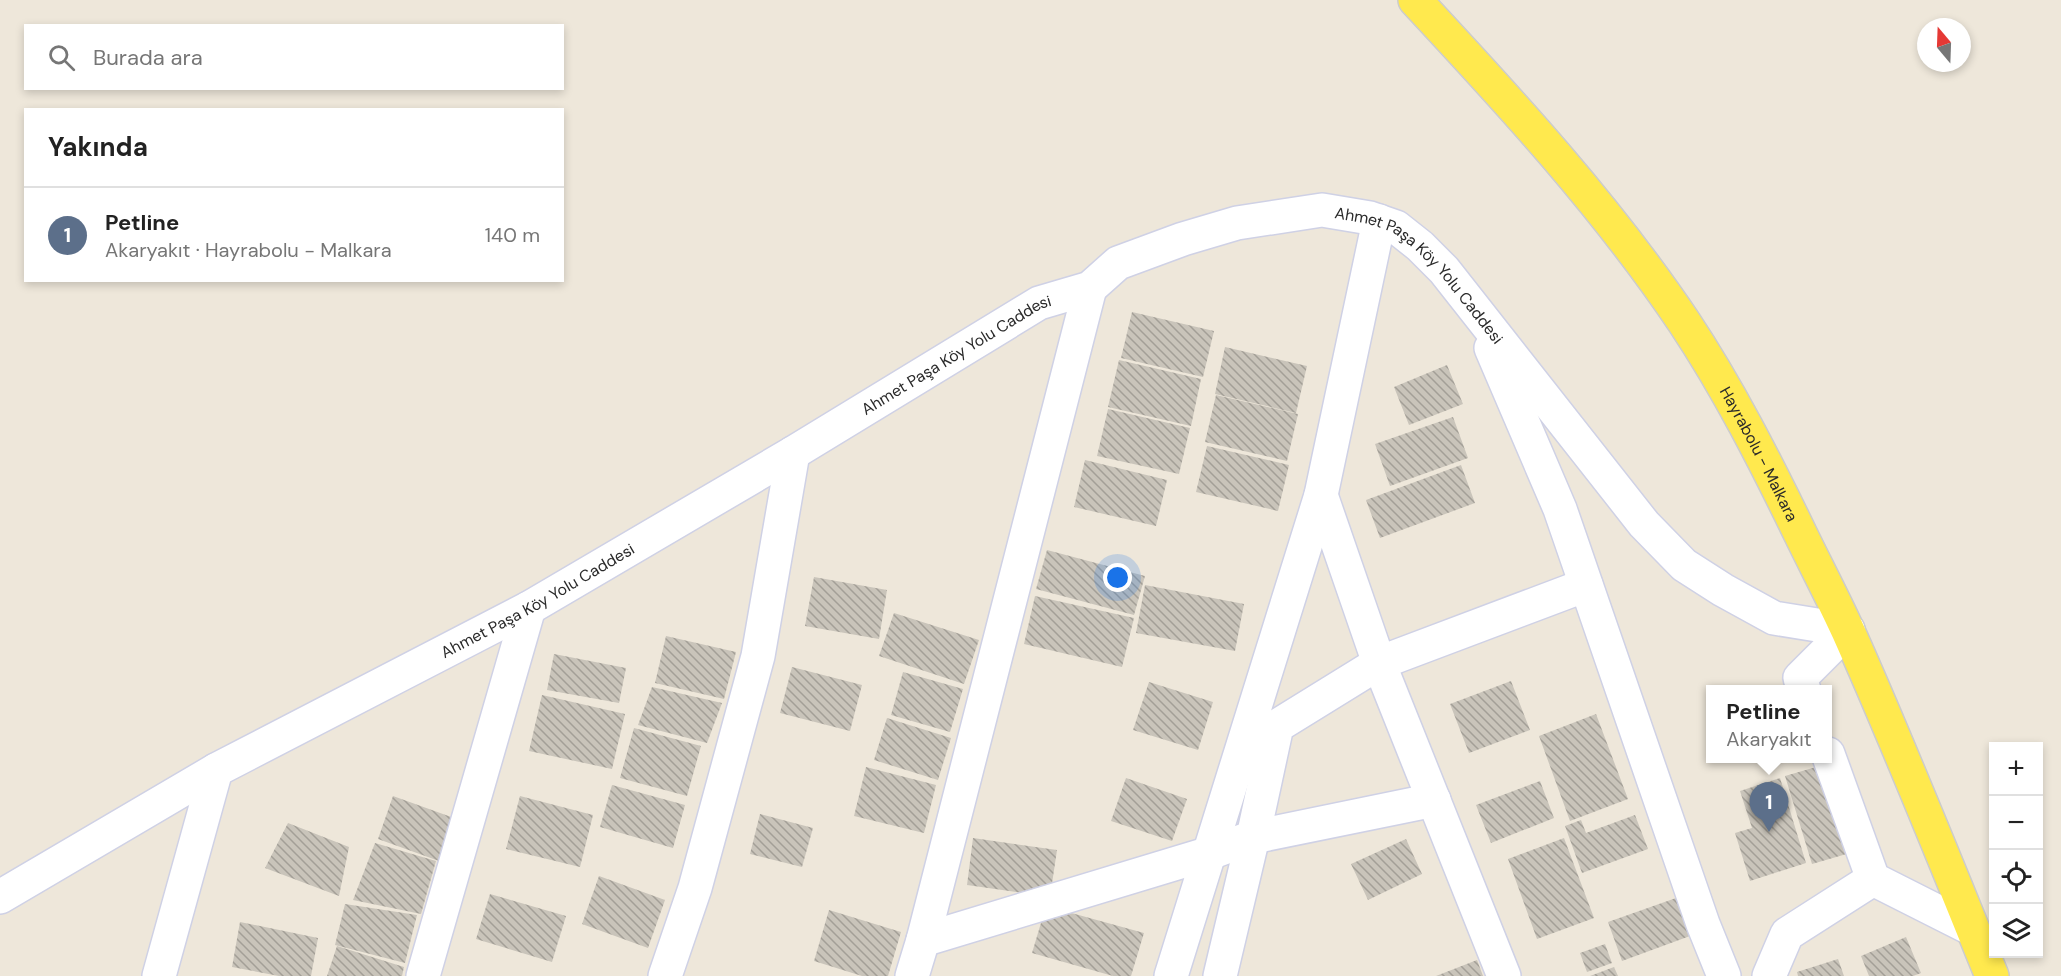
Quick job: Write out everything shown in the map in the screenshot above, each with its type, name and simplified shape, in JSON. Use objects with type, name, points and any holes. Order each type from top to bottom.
[{"type":"main road","name":"Hayrabolu - Malkara","points":[[1415,0],[1575,179],[1611,223],[1679,315],[1749,433],[1848,630],[1992,976]]},
{"type":"street","name":"Ahmet Paşa Köy Yolu Caddesi","points":[[0,897],[216,771],[529,608],[793,453],[1039,303],[1090,288],[1118,263],[1183,239],[1237,223],[1322,210],[1370,218],[1396,227],[1420,246],[1444,270],[1471,303],[1644,524],[1684,565],[1774,618],[1848,630]]},
{"type":"street","points":[[1171,976],[1321,495],[1379,221]]},
{"type":"street","points":[[912,976],[1090,288]]},
{"type":"street","points":[[1471,303],[1560,509],[1703,924],[1724,976]]},
{"type":"street","points":[[665,976],[695,888],[758,656],[793,453]]},
{"type":"street","points":[[1321,495],[1379,663],[1504,976]]},
{"type":"street","points":[[1220,976],[1277,726],[1379,663],[1586,585]]},
{"type":"street","points":[[423,976],[529,608]]},
{"type":"street","points":[[1802,685],[1800,678],[1848,630]]},
{"type":"street","points":[[1830,763],[1873,879],[1972,929]]},
{"type":"street","points":[[164,974],[216,771]]},
{"type":"street","points":[[923,940],[1209,853],[1253,837],[1434,800]]},
{"type":"street","points":[[1769,976],[1787,934],[1873,879]]},
{"type":"building","points":[[1132,312],[1214,331],[1203,377],[1121,358]]},
{"type":"building","points":[[1225,347],[1307,366],[1296,413],[1215,394]]},
{"type":"building","points":[[1119,360],[1201,379],[1191,426],[1108,407]]},
{"type":"building","points":[[1447,365],[1463,404],[1409,425],[1394,387]]},
{"type":"building","points":[[1216,395],[1298,414],[1287,461],[1205,442]]},
{"type":"building","points":[[1108,409],[1190,428],[1179,474],[1097,456]]},
{"type":"building","points":[[1453,417],[1468,458],[1390,486],[1375,444]]},
{"type":"building","points":[[1207,446],[1289,465],[1278,511],[1196,492]]},
{"type":"building","points":[[1085,460],[1167,480],[1156,526],[1074,507]]},
{"type":"building","points":[[1461,465],[1475,503],[1380,538],[1366,500]]},
{"type":"building","points":[[1047,550],[1145,576],[1134,615],[1036,589]]},
{"type":"building","points":[[814,577],[887,590],[879,639],[805,626]]},
{"type":"building","points":[[1145,585],[1244,604],[1235,651],[1136,633]]},
{"type":"building","points":[[1035,596],[1134,618],[1122,667],[1024,644]]},
{"type":"building","points":[[894,613],[979,640],[964,684],[879,656]]},
{"type":"building","points":[[666,636],[736,652],[724,699],[655,683]]},
{"type":"building","points":[[554,654],[626,668],[619,703],[547,690]]},
{"type":"building","points":[[792,667],[862,685],[850,731],[780,713]]},
{"type":"building","points":[[903,672],[963,689],[950,732],[891,715]]},
{"type":"building","points":[[1511,681],[1530,730],[1469,753],[1450,704]]},
{"type":"building","points":[[1149,682],[1213,702],[1198,750],[1133,730]]},
{"type":"building","points":[[652,687],[722,703],[707,743],[638,725]]},
{"type":"building","points":[[542,695],[625,714],[612,769],[529,751]]},
{"type":"building","points":[[1596,714],[1628,799],[1570,821],[1539,736]]},
{"type":"building","points":[[887,718],[951,738],[938,780],[874,760]]},
{"type":"building","points":[[634,728],[701,746],[687,796],[620,778]]},
{"type":"building","points":[[1823,765],[1850,853],[1812,864],[1785,776]]},
{"type":"building","points":[[866,767],[936,785],[924,833],[854,816]]},
{"type":"building","points":[[1126,778],[1187,799],[1172,841],[1111,821]]},
{"type":"building","points":[[1780,778],[1806,863],[1750,881],[1735,833],[1752,828],[1740,791]]},
{"type":"building","points":[[1540,781],[1554,818],[1491,843],[1476,805]]},
{"type":"building","points":[[612,785],[685,805],[673,848],[600,827]]},
{"type":"building","points":[[393,796],[454,818],[439,861],[378,839]]},
{"type":"building","points":[[520,796],[593,815],[580,867],[506,849]]},
{"type":"building","points":[[760,814],[813,828],[802,867],[750,854]]},
{"type":"building","points":[[1635,815],[1648,849],[1582,873],[1565,826],[1581,820],[1586,833]]},
{"type":"building","points":[[288,823],[349,847],[339,896],[265,868]]},
{"type":"building","points":[[973,838],[1057,850],[1050,897],[967,885]]},
{"type":"building","points":[[1564,838],[1594,918],[1537,939],[1508,859]]},
{"type":"building","points":[[1406,839],[1422,874],[1368,900],[1351,864]]},
{"type":"building","points":[[375,843],[436,861],[421,914],[353,900]]},
{"type":"building","points":[[599,876],[665,900],[648,948],[582,924]]},
{"type":"building","points":[[490,894],[566,916],[552,962],[476,939]]},
{"type":"building","points":[[1676,898],[1690,936],[1622,961],[1608,922]]},
{"type":"building","points":[[345,904],[417,915],[405,963],[335,945]]},
{"type":"building","points":[[1046,906],[1144,933],[1131,976],[1113,976],[1032,953]]},
{"type":"building","points":[[829,910],[901,932],[888,976],[862,976],[814,961]]},
{"type":"building","points":[[240,922],[318,938],[311,976],[279,976],[232,967]]},
{"type":"building","points":[[1906,937],[1921,973],[1913,976],[1869,976],[1861,956]]},
{"type":"building","points":[[1605,944],[1612,963],[1587,972],[1580,953]]},
{"type":"building","points":[[337,946],[404,967],[402,976],[327,976]]},
{"type":"building","points":[[1838,959],[1844,976],[1798,976],[1797,972]]},
{"type":"building","points":[[1477,960],[1483,976],[1436,976]]},
{"type":"building","points":[[1614,967],[1618,976],[1590,976]]},
{"type":"place","name":"Petline","points":[[1769,832]]}]
